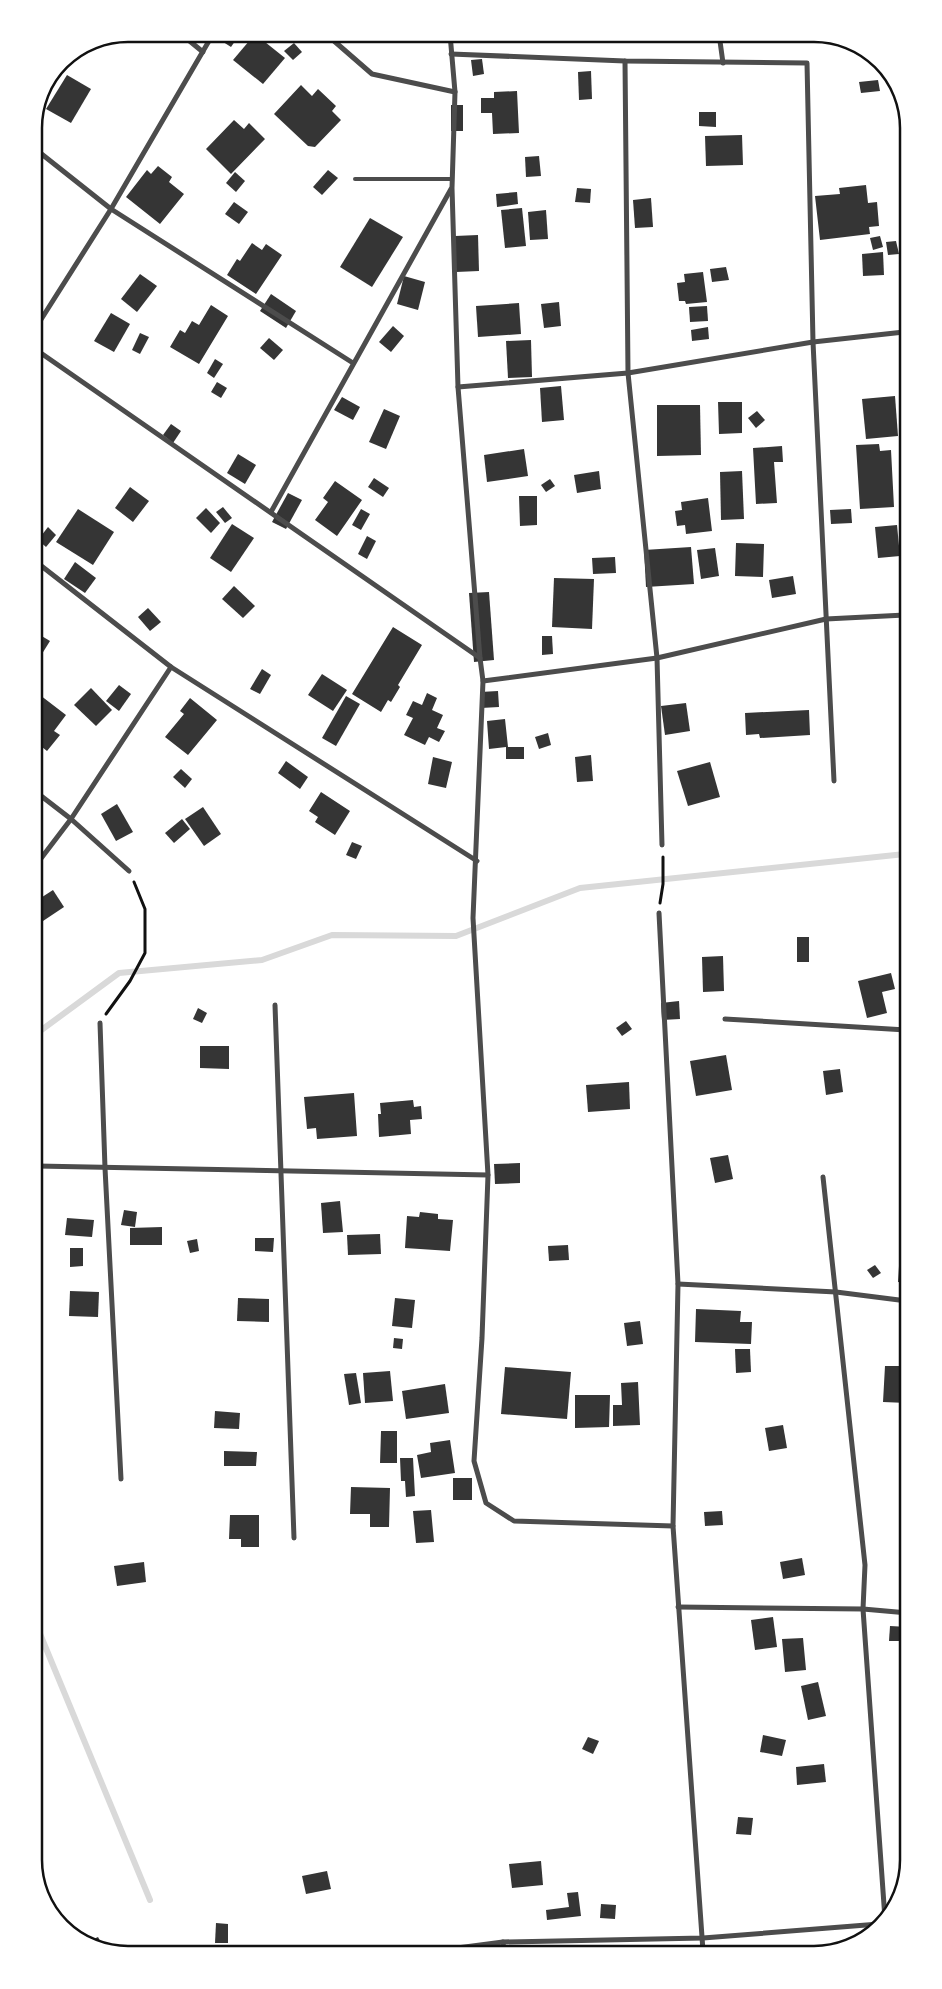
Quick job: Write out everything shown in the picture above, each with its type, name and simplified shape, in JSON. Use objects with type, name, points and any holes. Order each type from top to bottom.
[{"type":"street","points":[[191,42],[203,52]]},
{"type":"street","points":[[43,315],[111,209],[208,42]]},
{"type":"street","points":[[336,42],[372,74],[455,92]]},
{"type":"street","points":[[450,42],[455,92],[452,188],[458,387],[483,681],[474,918],[488,1175],[482,1338],[474,1460],[486,1503],[514,1521],[673,1526]]},
{"type":"street","points":[[720,43],[722,63]]},
{"type":"street","points":[[451,54],[625,62],[807,62],[813,342],[834,781]]},
{"type":"street","points":[[625,62],[628,373],[657,658],[662,845]]},
{"type":"street","points":[[43,155],[111,209],[353,363]]},
{"type":"street","points":[[272,512],[353,363],[452,188]]},
{"type":"street","points":[[458,387],[628,373],[813,342],[899,333]]},
{"type":"street","points":[[43,354],[480,658]]},
{"type":"street","points":[[43,567],[171,667],[477,862]]},
{"type":"street","points":[[483,681],[657,658],[826,619],[899,615]]},
{"type":"street","points":[[43,856],[71,819],[171,667]]},
{"type":"street","points":[[43,797],[71,819],[129,871]]},
{"type":"street","points":[[659,913],[678,1284],[673,1526],[703,1946]]},
{"type":"street","points":[[275,1005],[294,1538]]},
{"type":"street","points":[[725,1019],[899,1030]]},
{"type":"street","points":[[100,1023],[105,1168],[121,1479]]},
{"type":"street","points":[[42,1166],[488,1175]]},
{"type":"street","points":[[823,1177],[865,1565],[862,1609],[884,1909]]},
{"type":"street","points":[[678,1284],[836,1292],[899,1300]]},
{"type":"street","points":[[678,1607],[862,1609],[899,1611]]},
{"type":"street","points":[[472,1946],[503,1942],[702,1938],[870,1925]]},
{"type":"street","points":[[503,1942],[503,1946]]},
{"type":"lane","points":[[355,179],[452,179]]},
{"type":"path","points":[[659,913],[663,867]]},
{"type":"path","points":[[100,1023],[130,981],[145,953],[145,909],[129,871]]},
{"type":"building","points":[[223,42],[234,42],[231,47]]},
{"type":"building","points":[[248,42],[265,42],[285,58],[263,84],[233,60]]},
{"type":"building","points":[[294,43],[302,52],[293,60],[284,51]]},
{"type":"building","points":[[482,59],[484,74],[473,76],[471,60]]},
{"type":"building","points":[[591,71],[592,99],[579,100],[578,72]]},
{"type":"building","points":[[67,75],[91,89],[71,123],[46,109]]},
{"type":"building","points":[[878,80],[880,91],[861,93],[859,82]]},
{"type":"building","points":[[301,85],[312,96],[318,89],[336,106],[332,111],[341,120],[315,147],[308,146],[274,114]]},
{"type":"building","points":[[517,91],[519,133],[493,134],[492,113],[481,113],[481,98],[494,98],[494,92]]},
{"type":"building","points":[[451,105],[463,105],[463,131],[451,131]]},
{"type":"building","points":[[699,112],[716,112],[716,127],[699,126]]},
{"type":"building","points":[[234,120],[244,129],[249,123],[265,139],[231,174],[206,149]]},
{"type":"building","points":[[742,135],[743,165],[706,166],[705,136]]},
{"type":"building","points":[[539,156],[541,176],[526,177],[525,157]]},
{"type":"building","points":[[158,166],[172,177],[169,182],[184,194],[160,224],[126,197],[147,170],[151,174]]},
{"type":"building","points":[[328,170],[338,178],[322,195],[313,187]]},
{"type":"building","points":[[235,172],[245,181],[236,192],[226,183]]},
{"type":"building","points":[[866,185],[868,203],[877,202],[879,226],[869,227],[870,234],[820,240],[815,196],[840,194],[839,188]]},
{"type":"building","points":[[577,188],[591,189],[590,203],[575,202]]},
{"type":"building","points":[[517,192],[518,204],[497,207],[496,194]]},
{"type":"building","points":[[651,198],[653,227],[635,228],[633,200]]},
{"type":"building","points":[[234,202],[248,212],[239,224],[225,214]]},
{"type":"building","points":[[522,208],[526,246],[505,248],[501,210]]},
{"type":"building","points":[[546,210],[548,239],[530,240],[528,212]]},
{"type":"building","points":[[370,218],[403,237],[372,287],[340,267]]},
{"type":"building","points":[[478,235],[479,271],[456,272],[455,236]]},
{"type":"building","points":[[880,236],[883,247],[873,250],[870,238]]},
{"type":"building","points":[[896,241],[899,254],[888,255],[886,242]]},
{"type":"building","points":[[252,243],[262,250],[266,244],[282,255],[256,294],[227,275],[237,259],[240,261]]},
{"type":"building","points":[[883,252],[884,275],[863,276],[862,254]]},
{"type":"building","points":[[726,267],[729,280],[712,282],[710,269]]},
{"type":"building","points":[[703,272],[707,302],[686,304],[685,301],[679,301],[677,283],[685,282],[684,274]]},
{"type":"building","points":[[140,274],[157,286],[137,312],[121,299]]},
{"type":"building","points":[[404,276],[425,282],[418,310],[397,304]]},
{"type":"building","points":[[271,294],[296,311],[286,328],[260,311]]},
{"type":"building","points":[[559,302],[561,326],[544,328],[541,304]]},
{"type":"building","points":[[519,303],[521,334],[478,337],[476,306]]},
{"type":"building","points":[[211,305],[228,316],[199,364],[170,347],[180,330],[185,333],[192,321],[199,325]]},
{"type":"building","points":[[707,306],[708,321],[690,322],[689,307]]},
{"type":"building","points":[[111,313],[130,324],[114,352],[94,341]]},
{"type":"building","points":[[393,326],[404,336],[391,352],[379,342]]},
{"type":"building","points":[[708,327],[709,339],[692,341],[691,330]]},
{"type":"building","points":[[140,333],[149,337],[140,354],[132,350]]},
{"type":"building","points":[[269,338],[283,350],[274,360],[260,348]]},
{"type":"building","points":[[531,340],[532,377],[508,378],[506,341]]},
{"type":"building","points":[[215,359],[223,364],[214,378],[207,373]]},
{"type":"building","points":[[217,382],[227,388],[221,398],[211,392]]},
{"type":"building","points":[[561,386],[564,420],[542,422],[540,388]]},
{"type":"building","points":[[895,396],[898,436],[866,439],[862,399]]},
{"type":"building","points":[[342,397],[360,407],[353,420],[334,410]]},
{"type":"building","points":[[718,402],[742,402],[742,433],[719,434]]},
{"type":"building","points":[[657,405],[700,405],[701,455],[657,456]]},
{"type":"building","points":[[384,409],[400,416],[386,449],[369,442]]},
{"type":"building","points":[[757,411],[765,420],[756,428],[748,418]]},
{"type":"building","points":[[171,424],[181,431],[173,443],[163,435]]},
{"type":"building","points":[[879,444],[880,451],[891,450],[894,507],[860,509],[856,445]]},
{"type":"building","points":[[782,446],[783,462],[774,462],[777,503],[756,504],[753,448]]},
{"type":"building","points":[[524,449],[528,476],[487,482],[484,455]]},
{"type":"building","points":[[238,454],[256,465],[245,484],[227,473]]},
{"type":"building","points":[[599,471],[601,489],[577,493],[574,475]]},
{"type":"building","points":[[742,471],[744,519],[721,520],[720,472]]},
{"type":"building","points":[[374,478],[389,488],[383,497],[368,487]]},
{"type":"building","points":[[550,479],[555,486],[546,492],[541,485]]},
{"type":"building","points":[[335,481],[362,500],[337,536],[315,520],[328,502],[323,498]]},
{"type":"building","points":[[130,487],[149,501],[133,522],[115,508]]},
{"type":"building","points":[[288,493],[302,500],[286,529],[272,522]]},
{"type":"building","points":[[519,496],[537,496],[537,525],[520,526]]},
{"type":"building","points":[[708,498],[712,531],[686,534],[685,525],[677,526],[675,511],[682,510],[681,502]]},
{"type":"building","points":[[223,507],[232,518],[225,523],[216,512]]},
{"type":"building","points":[[206,508],[220,523],[211,533],[196,518]]},
{"type":"building","points":[[78,509],[114,532],[93,565],[56,542]]},
{"type":"building","points":[[361,509],[370,514],[361,530],[352,525]]},
{"type":"building","points":[[851,509],[852,523],[831,524],[830,510]]},
{"type":"building","points":[[232,524],[254,538],[231,572],[210,558]]},
{"type":"building","points":[[897,525],[899,556],[878,558],[875,527]]},
{"type":"building","points":[[48,527],[56,535],[46,547],[43,544],[43,534]]},
{"type":"building","points":[[367,536],[376,541],[367,559],[358,554]]},
{"type":"building","points":[[736,543],[764,544],[763,577],[735,576]]},
{"type":"building","points":[[691,547],[694,584],[646,587],[644,550]]},
{"type":"building","points":[[715,548],[719,576],[701,579],[697,550]]},
{"type":"building","points":[[615,557],[616,573],[593,574],[592,558]]},
{"type":"building","points":[[75,562],[96,578],[85,593],[64,579]]},
{"type":"building","points":[[793,576],[796,594],[772,598],[769,580]]},
{"type":"building","points":[[554,578],[594,579],[592,629],[552,627]]},
{"type":"building","points":[[234,586],[255,606],[243,618],[222,599]]},
{"type":"building","points":[[489,592],[494,660],[474,662],[469,593]]},
{"type":"building","points":[[148,608],[161,622],[150,631],[138,617]]},
{"type":"building","points":[[393,627],[422,645],[398,685],[400,687],[391,702],[388,700],[381,712],[352,694]]},
{"type":"building","points":[[542,636],[552,636],[553,654],[542,655]]},
{"type":"building","points":[[43,637],[50,641],[43,653]]},
{"type":"building","points":[[262,669],[271,675],[260,694],[250,689]]},
{"type":"building","points":[[322,674],[347,690],[333,711],[308,695]]},
{"type":"building","points":[[119,685],[131,694],[119,711],[106,701]]},
{"type":"building","points":[[91,688],[112,710],[96,726],[74,705]]},
{"type":"building","points":[[498,691],[499,707],[481,708],[480,692]]},
{"type":"building","points":[[427,693],[437,698],[432,710],[443,715],[437,728],[445,731],[439,742],[429,737],[425,745],[404,735],[413,718],[406,715],[413,701],[422,705]]},
{"type":"building","points":[[346,696],[360,704],[336,746],[322,738]]},
{"type":"building","points":[[43,697],[66,715],[54,731],[60,735],[47,751],[43,748]]},
{"type":"building","points":[[190,698],[217,720],[188,755],[165,737],[184,714],[180,711]]},
{"type":"building","points":[[686,703],[690,731],[665,735],[661,706]]},
{"type":"building","points":[[809,710],[810,735],[760,738],[759,734],[746,735],[745,713]]},
{"type":"building","points":[[505,719],[508,747],[524,747],[524,759],[506,759],[506,747],[489,749],[487,721]]},
{"type":"building","points":[[548,733],[551,745],[539,749],[535,737]]},
{"type":"building","points":[[591,755],[593,781],[577,782],[575,757]]},
{"type":"building","points":[[433,757],[452,762],[446,788],[428,784]]},
{"type":"building","points":[[286,761],[308,777],[300,789],[278,773]]},
{"type":"building","points":[[710,762],[720,797],[688,806],[677,771]]},
{"type":"building","points":[[181,769],[192,779],[185,788],[173,777]]},
{"type":"building","points":[[321,792],[350,811],[335,835],[315,822],[318,817],[309,811]]},
{"type":"building","points":[[117,804],[133,832],[116,841],[101,814]]},
{"type":"building","points":[[203,807],[221,834],[204,846],[185,819]]},
{"type":"building","points":[[182,819],[190,829],[174,843],[165,833]]},
{"type":"building","points":[[352,842],[362,846],[356,859],[346,855]]},
{"type":"building","points":[[53,890],[64,907],[43,921],[43,897]]},
{"type":"building","points":[[797,937],[809,937],[809,962],[797,962]]},
{"type":"building","points":[[723,956],[724,991],[703,992],[702,957]]},
{"type":"building","points":[[891,973],[895,989],[882,992],[887,1013],[867,1018],[858,981]]},
{"type":"building","points":[[679,1001],[680,1019],[662,1020],[661,1003]]},
{"type":"building","points":[[198,1008],[207,1013],[202,1023],[193,1019]]},
{"type":"building","points":[[626,1021],[632,1029],[622,1036],[616,1028]]},
{"type":"building","points":[[200,1046],[229,1046],[229,1069],[200,1068]]},
{"type":"building","points":[[726,1055],[732,1090],[696,1096],[690,1061]]},
{"type":"building","points":[[840,1069],[843,1092],[826,1095],[823,1071]]},
{"type":"building","points":[[629,1082],[630,1109],[588,1112],[586,1085]]},
{"type":"building","points":[[354,1093],[357,1136],[317,1139],[316,1128],[307,1129],[304,1097]]},
{"type":"building","points":[[413,1100],[414,1107],[421,1106],[422,1119],[410,1120],[411,1134],[379,1137],[378,1114],[381,1114],[380,1103]]},
{"type":"building","points":[[728,1155],[733,1179],[715,1183],[710,1158]]},
{"type":"building","points":[[520,1163],[520,1183],[495,1184],[494,1164]]},
{"type":"building","points":[[340,1201],[343,1232],[323,1233],[321,1203]]},
{"type":"building","points":[[124,1210],[137,1212],[135,1227],[121,1225]]},
{"type":"building","points":[[420,1212],[438,1214],[438,1219],[453,1220],[450,1251],[405,1248],[407,1216],[419,1217]]},
{"type":"building","points":[[67,1218],[94,1220],[92,1237],[65,1235]]},
{"type":"building","points":[[162,1227],[162,1245],[130,1245],[130,1228]]},
{"type":"building","points":[[380,1234],[381,1254],[348,1255],[347,1235]]},
{"type":"building","points":[[255,1238],[274,1238],[273,1252],[255,1251]]},
{"type":"building","points":[[197,1239],[199,1251],[190,1253],[187,1241]]},
{"type":"building","points":[[568,1245],[569,1260],[549,1261],[548,1246]]},
{"type":"building","points":[[70,1248],[83,1248],[83,1266],[70,1267]]},
{"type":"building","points":[[875,1265],[881,1273],[873,1278],[867,1270]]},
{"type":"building","points":[[70,1291],[99,1292],[98,1317],[69,1316]]},
{"type":"building","points":[[238,1298],[269,1299],[269,1322],[237,1321]]},
{"type":"building","points":[[395,1298],[415,1300],[412,1328],[392,1326]]},
{"type":"building","points":[[696,1309],[741,1311],[740,1322],[752,1322],[751,1344],[695,1342]]},
{"type":"building","points":[[640,1321],[643,1344],[627,1346],[624,1323]]},
{"type":"building","points":[[394,1338],[403,1339],[402,1349],[393,1348]]},
{"type":"building","points":[[735,1349],[750,1349],[751,1372],[736,1373]]},
{"type":"building","points":[[885,1366],[899,1366],[899,1403],[883,1402]]},
{"type":"building","points":[[505,1367],[571,1372],[567,1419],[501,1414]]},
{"type":"building","points":[[390,1371],[393,1401],[365,1403],[363,1373]]},
{"type":"building","points":[[356,1373],[361,1403],[349,1405],[344,1374]]},
{"type":"building","points":[[638,1382],[640,1425],[613,1426],[613,1405],[622,1405],[621,1383]]},
{"type":"building","points":[[445,1384],[449,1413],[406,1419],[402,1391]]},
{"type":"building","points":[[575,1395],[610,1395],[609,1427],[575,1428]]},
{"type":"building","points":[[215,1411],[240,1413],[239,1429],[214,1428]]},
{"type":"building","points":[[783,1425],[787,1448],[769,1451],[765,1428]]},
{"type":"building","points":[[381,1431],[397,1431],[397,1463],[380,1463]]},
{"type":"building","points":[[450,1440],[455,1473],[421,1478],[417,1455],[431,1452],[430,1443]]},
{"type":"building","points":[[224,1451],[257,1452],[256,1466],[224,1466]]},
{"type":"building","points":[[400,1458],[413,1458],[415,1496],[406,1497],[405,1481],[401,1481]]},
{"type":"building","points":[[453,1478],[472,1478],[472,1500],[453,1500]]},
{"type":"building","points":[[351,1487],[390,1488],[389,1527],[370,1527],[370,1514],[350,1514]]},
{"type":"building","points":[[431,1510],[434,1542],[416,1543],[413,1511]]},
{"type":"building","points":[[722,1511],[723,1525],[705,1526],[704,1512]]},
{"type":"building","points":[[230,1515],[259,1515],[259,1547],[241,1547],[241,1539],[229,1539]]},
{"type":"building","points":[[802,1558],[805,1575],[783,1579],[780,1562]]},
{"type":"building","points":[[144,1562],[146,1582],[117,1586],[114,1566]]},
{"type":"building","points":[[773,1617],[777,1647],[755,1650],[751,1620]]},
{"type":"building","points":[[890,1626],[899,1626],[899,1641],[889,1641]]},
{"type":"building","points":[[803,1638],[806,1670],[785,1672],[782,1639]]},
{"type":"building","points":[[818,1682],[826,1716],[808,1720],[801,1686]]},
{"type":"building","points":[[763,1735],[786,1740],[782,1756],[760,1752]]},
{"type":"building","points":[[588,1737],[599,1741],[593,1754],[582,1749]]},
{"type":"building","points":[[824,1764],[826,1782],[797,1785],[796,1767]]},
{"type":"building","points":[[738,1817],[753,1818],[751,1835],[736,1834]]},
{"type":"building","points":[[541,1861],[543,1885],[512,1888],[509,1864]]},
{"type":"building","points":[[327,1871],[331,1889],[306,1894],[302,1876]]},
{"type":"building","points":[[578,1892],[581,1916],[547,1920],[546,1910],[569,1907],[567,1893]]},
{"type":"building","points":[[601,1904],[616,1905],[615,1919],[600,1918]]},
{"type":"building","points":[[216,1923],[228,1924],[228,1943],[215,1943]]},
{"type":"waterway","points":[[42,1029],[119,973],[262,960],[332,935],[456,936],[580,888],[899,855]]},
{"type":"waterway","points":[[42,1639],[150,1900]]}]
